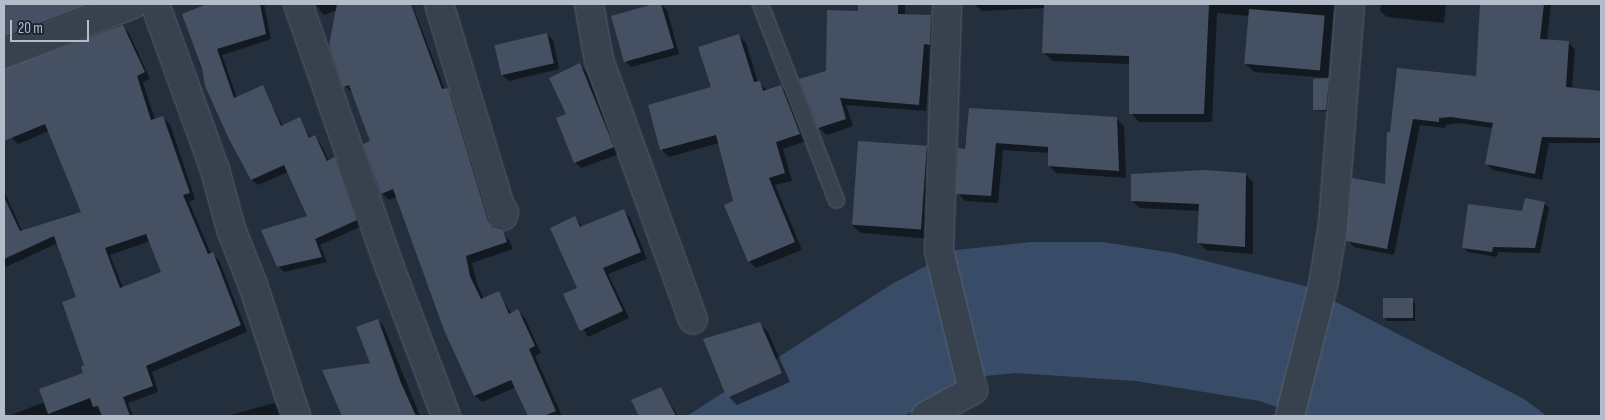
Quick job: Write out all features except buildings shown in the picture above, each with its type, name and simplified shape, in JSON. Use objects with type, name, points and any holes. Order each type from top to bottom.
[{"type":"street","points":[[4,54],[133,4]]},
{"type":"street","points":[[155,4],[216,170],[230,229],[254,285],[296,416]]},
{"type":"street","points":[[298,4],[390,268],[446,416]]},
{"type":"street","points":[[439,4],[503,216],[504,212]]},
{"type":"street","points":[[589,4],[599,60],[693,319]]},
{"type":"street","points":[[926,416],[973,390],[939,251],[947,4]]},
{"type":"street","points":[[1290,416],[1322,286],[1333,225],[1350,4]]},
{"type":"lane","points":[[760,4],[836,200]]},
{"type":"water","points":[[1031,242],[1102,242],[1174,253],[1305,286],[1524,399],[1547,416],[1302,416],[1260,401],[1136,381],[1015,373],[985,376],[956,387],[904,416],[687,416],[892,284],[956,250]]}]
